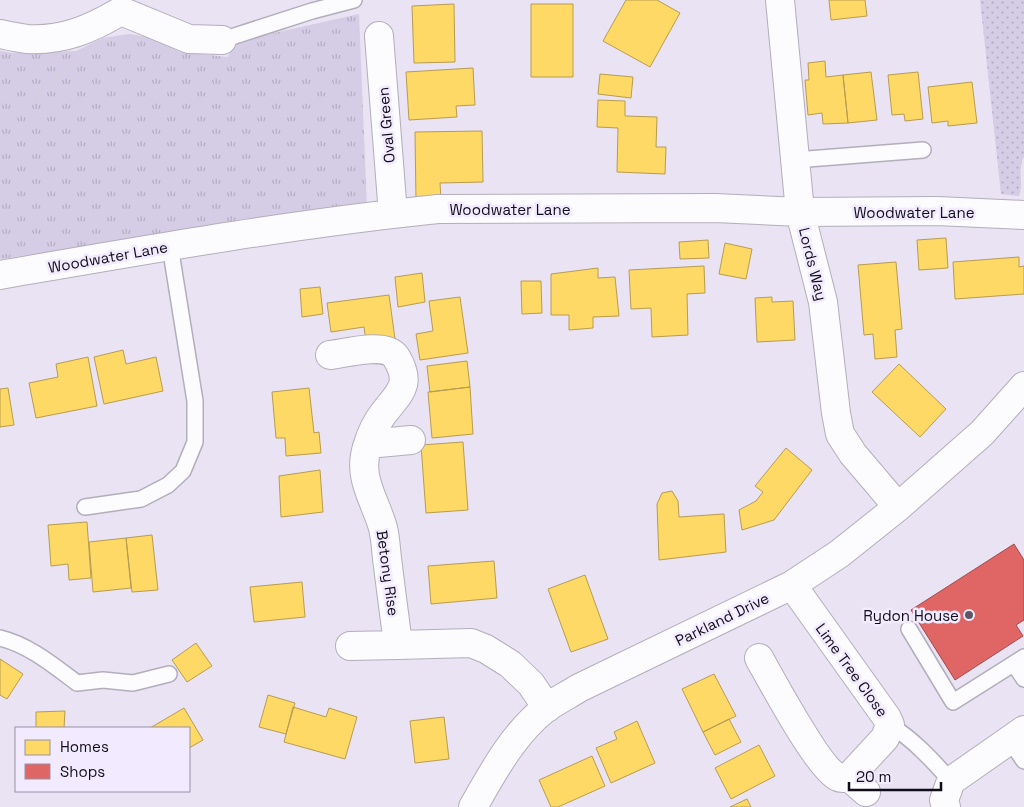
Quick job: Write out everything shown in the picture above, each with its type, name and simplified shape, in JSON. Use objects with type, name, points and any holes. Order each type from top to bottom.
[{"type":"street","name":"Lords Way","points":[[780,0],[800,212],[823,302],[840,434],[852,454],[898,507]]},
{"type":"street","points":[[0,34],[27,39],[66,37],[97,26],[124,5],[189,39],[222,40]]},
{"type":"street","name":"Oval Green","points":[[379,36],[393,214]]},
{"type":"street","name":"Woodwater Lane","points":[[0,275],[170,246],[438,209],[716,208],[800,212],[937,211],[1024,215]]},
{"type":"street","name":"Betony Rise","points":[[330,355],[363,350],[386,350],[395,356],[404,378],[403,388],[398,397],[382,415],[368,444],[364,472],[371,498],[383,528],[398,645]]},
{"type":"street","name":"Parkland Drive","points":[[473,807],[501,760],[522,732],[547,708],[579,688],[792,585],[839,554],[898,507],[982,433],[1024,386]]},
{"type":"street","name":"Parkland Drive","points":[[982,433],[1024,410]]},
{"type":"street","points":[[368,444],[411,440]]},
{"type":"street","name":"Lime Tree Close","points":[[760,658],[802,732],[828,769],[837,777],[858,785],[885,738],[890,725],[887,718],[792,585]]},
{"type":"street","points":[[350,646],[471,643],[486,649],[510,664],[530,684],[547,708]]},
{"type":"street","points":[[949,794],[1019,743]]},
{"type":"lane","points":[[222,40],[312,10],[354,0]]},
{"type":"lane","points":[[795,160],[923,150]]},
{"type":"lane","points":[[85,507],[140,499],[168,485],[183,471],[195,442],[195,401],[170,246]]},
{"type":"lane","points":[[909,629],[953,702],[1019,660],[1024,679]]},
{"type":"lane","points":[[0,638],[12,641],[46,659],[77,683],[103,680],[133,683],[169,674]]},
{"type":"lane","points":[[890,725],[905,734],[919,746],[949,794]]},
{"type":"path","points":[[31,102],[41,89],[68,67],[76,51],[78,32]]},
{"type":"green space","points":[[980,0],[1024,0],[1024,157],[1021,166],[1019,196],[1001,194]]},
{"type":"green space","points":[[359,14],[367,208],[0,259],[0,51],[13,53],[76,51],[103,38],[129,34],[154,38],[180,52],[228,57],[234,42]]},
{"type":"building: Homes","points":[[626,0],[657,0],[680,13],[650,67],[603,41]]},
{"type":"building: Homes","points":[[829,0],[865,0],[867,16],[831,20]]},
{"type":"building: Homes","points":[[454,4],[455,62],[414,63],[412,6]]},
{"type":"building: Homes","points":[[531,4],[573,4],[573,77],[531,77]]},
{"type":"building: Homes","points":[[825,61],[826,77],[843,75],[848,123],[823,124],[822,113],[808,115],[805,80],[809,80],[808,63]]},
{"type":"building: Homes","points":[[473,68],[475,105],[456,106],[457,117],[409,120],[406,72]]},
{"type":"building: Homes","points":[[871,72],[877,120],[848,123],[843,75]]},
{"type":"building: Homes","points":[[918,72],[923,119],[905,121],[904,114],[892,115],[888,75]]},
{"type":"building: Homes","points":[[600,74],[633,77],[631,98],[598,94]]},
{"type":"building: Homes","points":[[972,82],[977,123],[948,126],[948,121],[932,123],[928,87]]},
{"type":"building: Homes","points":[[598,100],[625,101],[625,116],[657,117],[656,147],[666,147],[665,174],[617,172],[618,128],[597,127]]},
{"type":"building: Homes","points":[[482,131],[483,182],[440,183],[441,200],[416,201],[415,132]]},
{"type":"building: Homes","points":[[946,238],[948,268],[919,270],[917,240]]},
{"type":"building: Homes","points":[[708,240],[709,258],[680,259],[679,242]]},
{"type":"building: Homes","points":[[725,243],[752,249],[746,279],[719,274]]},
{"type":"building: Homes","points":[[1019,257],[1019,267],[1024,266],[1024,294],[955,299],[953,262]]},
{"type":"building: Homes","points":[[896,262],[902,329],[895,330],[897,357],[875,359],[873,334],[864,335],[858,265]]},
{"type":"building: Homes","points":[[704,266],[705,293],[687,294],[688,335],[652,337],[651,308],[631,309],[629,270]]},
{"type":"building: Homes","points":[[598,268],[598,278],[615,277],[619,316],[593,317],[593,328],[569,330],[569,315],[551,315],[551,274]]},
{"type":"building: Homes","points":[[422,273],[425,302],[398,307],[395,277]]},
{"type":"building: Homes","points":[[521,281],[541,281],[542,313],[522,314]]},
{"type":"building: Homes","points":[[320,287],[323,314],[302,317],[300,289]]},
{"type":"building: Homes","points":[[389,295],[395,339],[366,342],[364,327],[331,332],[327,303]]},
{"type":"building: Homes","points":[[460,297],[468,353],[420,360],[416,334],[433,331],[429,301]]},
{"type":"building: Homes","points":[[772,297],[772,302],[793,301],[795,340],[757,342],[755,298]]},
{"type":"building: Homes","points":[[123,350],[126,364],[156,357],[163,391],[104,404],[94,357]]},
{"type":"building: Homes","points":[[88,357],[97,406],[36,418],[29,383],[58,377],[56,364]]},
{"type":"building: Homes","points":[[467,361],[470,387],[430,392],[427,366]]},
{"type":"building: Homes","points":[[899,364],[946,409],[920,437],[872,392]]},
{"type":"building: Homes","points":[[470,387],[473,434],[432,438],[428,392]]},
{"type":"building: Homes","points":[[8,388],[14,425],[0,427],[0,389]]},
{"type":"building: Homes","points":[[309,388],[314,433],[319,432],[321,453],[286,456],[285,438],[276,438],[272,392]]},
{"type":"building: Homes","points":[[463,442],[468,510],[426,513],[421,445]]},
{"type":"building: Homes","points":[[786,448],[812,470],[774,520],[742,530],[739,510],[756,501],[763,492],[755,486]]},
{"type":"building: Homes","points":[[320,470],[323,512],[281,517],[279,476]]},
{"type":"building: Homes","points":[[672,491],[678,501],[679,517],[724,514],[726,552],[659,560],[657,504],[662,493]]},
{"type":"building: Homes","points":[[87,522],[91,578],[69,580],[68,564],[51,566],[48,525]]},
{"type":"building: Homes","points":[[152,535],[158,590],[132,592],[126,538]]},
{"type":"building: Homes","points":[[126,538],[131,588],[93,592],[89,542]]},
{"type":"building: Homes","points":[[494,561],[497,598],[431,604],[428,566]]},
{"type":"building: Homes","points":[[585,575],[608,639],[571,652],[548,589]]},
{"type":"building: Homes","points":[[302,582],[305,617],[254,622],[250,587]]},
{"type":"building: Homes","points":[[196,643],[212,666],[187,682],[172,660]]},
{"type":"building: Homes","points":[[0,659],[23,674],[7,699],[0,695]]},
{"type":"building: Homes","points":[[714,674],[736,716],[703,732],[682,689]]},
{"type":"building: Homes","points":[[268,695],[295,703],[286,734],[259,727]]},
{"type":"building: Homes","points":[[293,707],[326,717],[329,708],[357,717],[345,759],[284,742]]},
{"type":"building: Homes","points":[[184,708],[203,740],[190,747],[190,727],[152,727]]},
{"type":"building: Homes","points":[[65,711],[64,727],[36,727],[36,712]]},
{"type":"building: Homes","points":[[444,717],[449,759],[415,763],[410,721]]},
{"type":"building: Homes","points":[[729,719],[741,742],[715,755],[703,732]]},
{"type":"building: Homes","points":[[637,721],[655,763],[611,783],[596,748],[617,739],[614,732]]},
{"type":"building: Homes","points":[[759,745],[775,776],[731,799],[715,768]]},
{"type":"building: Homes","points":[[592,756],[605,786],[558,807],[551,807],[539,780]]},
{"type":"building: Homes","points":[[747,799],[751,807],[730,807]]},
{"type":"building: Shops","name":"Rydon House","points":[[1014,544],[1024,560],[1024,620],[1016,625],[1023,636],[955,680],[911,610]]},
{"type":"place","name":"Rydon House","points":[[969,615]]}]
